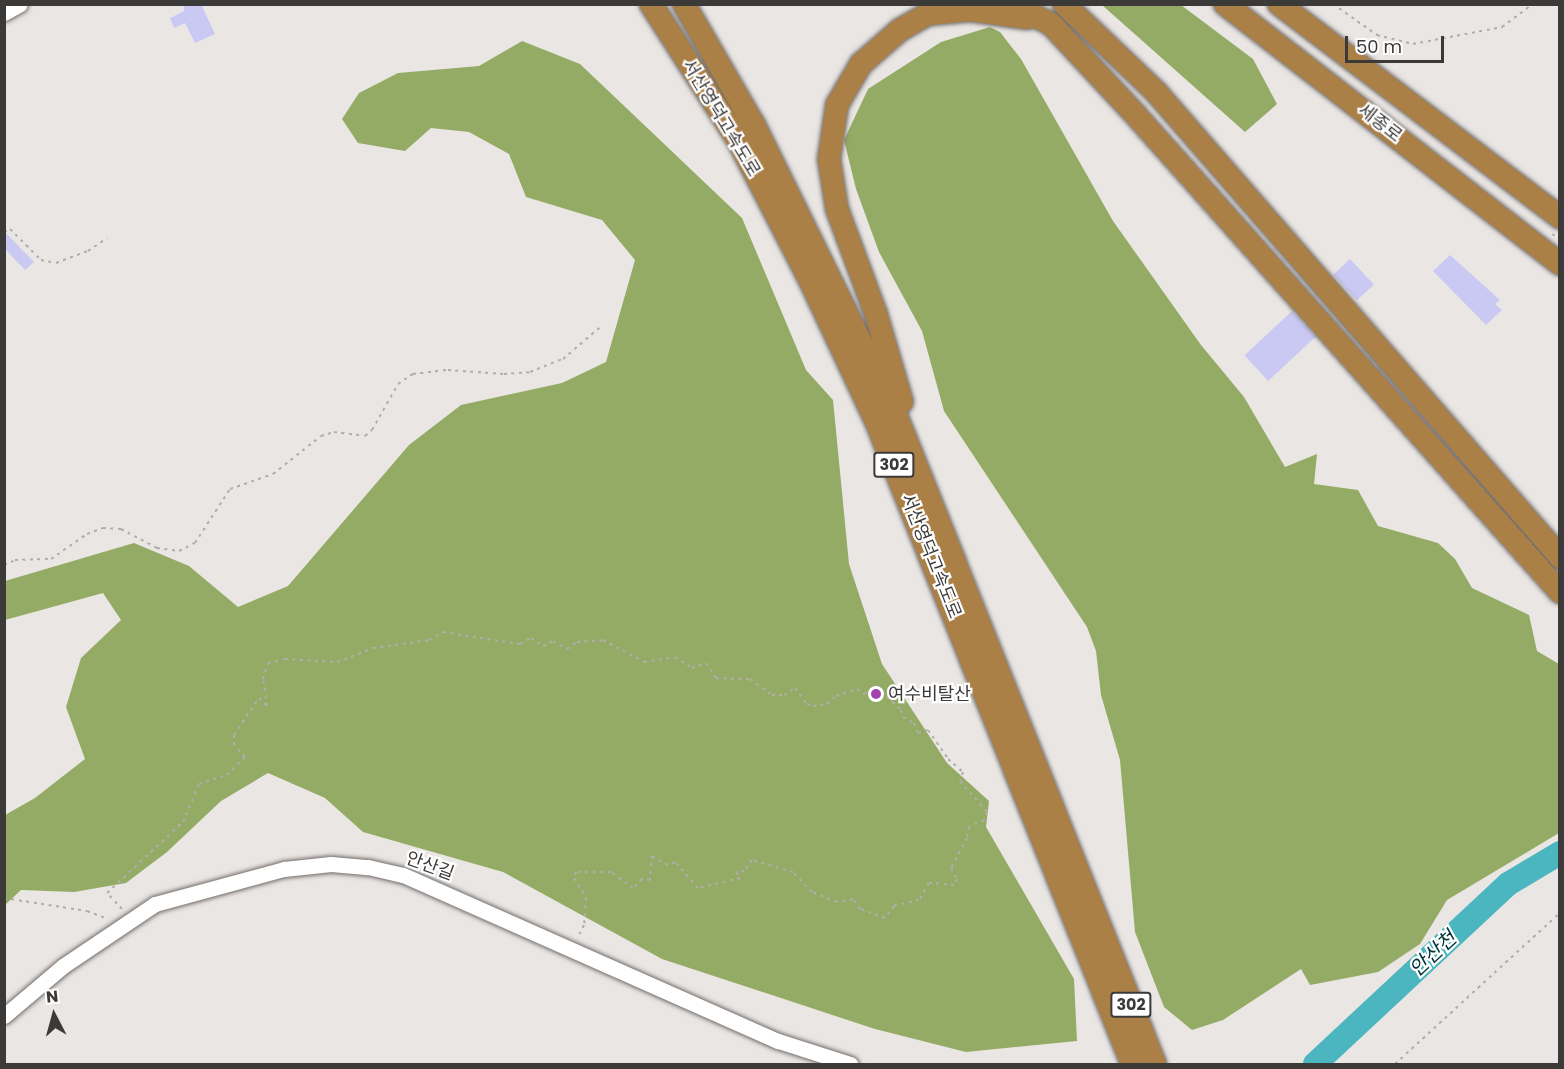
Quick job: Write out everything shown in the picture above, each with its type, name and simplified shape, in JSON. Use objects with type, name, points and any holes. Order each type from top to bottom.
[{"type":"highway","name":"서산영덕고속도로","points":[[651,4],[738,140],[809,278],[871,411],[1097,948],[1155,1065]]},
{"type":"highway","name":"서산영덕고속도로","points":[[684,4],[754,125],[821,256],[894,410],[938,519],[1097,948],[1132,1065]]},
{"type":"highway","points":[[1011,4],[1051,24],[1560,592]]},
{"type":"highway","points":[[1064,4],[1156,92],[1560,557]]},
{"type":"highway","name":"세종로","points":[[1225,4],[1560,264]]},
{"type":"highway","name":"세종로","points":[[1279,4],[1560,218]]},
{"type":"highway","points":[[938,519],[876,314],[837,209],[829,159],[837,105],[861,64],[900,30],[928,14],[1002,12],[1051,24]]},
{"type":"street","points":[[4,13],[20,4]]},
{"type":"street","name":"안산길","points":[[4,1016],[63,966],[125,922],[155,904],[284,869],[332,864],[368,867],[449,894],[778,1041],[850,1065]]},
{"type":"path","points":[[1333,4],[1377,35],[1413,44],[1502,27],[1533,4]]},
{"type":"path","points":[[4,232],[10,229],[41,260],[56,263],[88,251],[108,237]]},
{"type":"path","points":[[4,565],[15,560],[51,560],[87,534],[103,528],[121,529],[158,548],[180,550],[195,543],[230,489],[273,474],[321,436],[334,432],[365,436],[398,384],[413,374],[448,370],[504,374],[530,372],[563,359],[599,328]]},
{"type":"path","points":[[125,922],[119,902],[107,893],[183,822],[199,784],[227,775],[245,757],[234,745],[234,735],[259,698],[267,706],[263,679],[268,663],[285,659],[338,662],[373,648],[429,640],[443,632],[520,644],[531,638],[543,646],[553,641],[567,649],[577,642],[603,640],[644,663],[675,657],[692,668],[706,663],[716,678],[750,679],[772,695],[784,695],[795,688],[807,704],[813,706],[827,704],[836,696],[857,689],[864,694],[876,686],[900,710],[903,717],[914,723],[918,733],[928,730],[948,759],[963,772],[960,781],[987,812],[984,820],[969,827],[967,838],[951,868],[957,879],[954,885],[929,883],[919,900],[901,903],[885,918],[860,909],[853,899],[837,902],[812,892],[793,872],[752,860],[744,871],[736,872],[741,878],[698,888],[675,862],[668,865],[652,856],[650,880],[642,879],[633,888],[611,872],[576,872],[574,878],[586,898],[584,925],[578,933],[582,954]]},
{"type":"path","points":[[4,898],[87,911],[125,922]]},
{"type":"path","points":[[1395,1065],[1560,913]]},
{"type":"green space","points":[[1102,5],[1181,5],[1253,59],[1277,104],[1245,132]]},
{"type":"green space","points":[[990,27],[1000,32],[1021,59],[1113,221],[1201,345],[1244,397],[1285,467],[1317,454],[1314,484],[1358,490],[1378,526],[1438,543],[1455,559],[1472,588],[1529,615],[1537,651],[1559,664],[1559,833],[1447,900],[1420,944],[1378,972],[1310,985],[1301,969],[1223,1020],[1192,1030],[1164,1007],[1135,932],[1120,760],[1101,695],[1096,651],[1087,627],[944,411],[922,331],[879,252],[856,189],[844,140],[868,89],[941,42]]},
{"type":"green space","points":[[522,41],[580,64],[742,218],[806,370],[833,400],[849,564],[882,664],[947,763],[989,801],[986,827],[1074,979],[1077,1041],[966,1052],[875,1029],[662,959],[503,872],[363,832],[325,798],[268,773],[221,801],[167,852],[126,883],[74,892],[21,890],[5,905],[5,815],[35,798],[85,759],[66,707],[81,658],[121,620],[103,593],[5,620],[5,581],[134,543],[189,566],[238,607],[288,586],[409,445],[461,405],[562,383],[606,362],[635,260],[602,220],[526,197],[509,154],[469,132],[431,128],[405,151],[358,143],[342,119],[359,93],[398,73],[479,66]]},
{"type":"building","points":[[184,4],[201,4],[215,34],[195,43],[185,23],[174,28],[170,18],[184,11]]},
{"type":"building","points":[[4,231],[34,262],[25,270],[4,248]]},
{"type":"building","points":[[1450,255],[1500,300],[1495,304],[1502,310],[1486,325],[1433,271]]},
{"type":"building","points":[[1350,259],[1374,285],[1357,300],[1333,275]]},
{"type":"building","points":[[1292,311],[1316,337],[1268,381],[1244,355]]},
{"type":"waterway","name":"안산천","points":[[1315,1064],[1508,884],[1560,853]]},
{"type":"place","name":"여수비탈산","points":[[876,694]]}]
